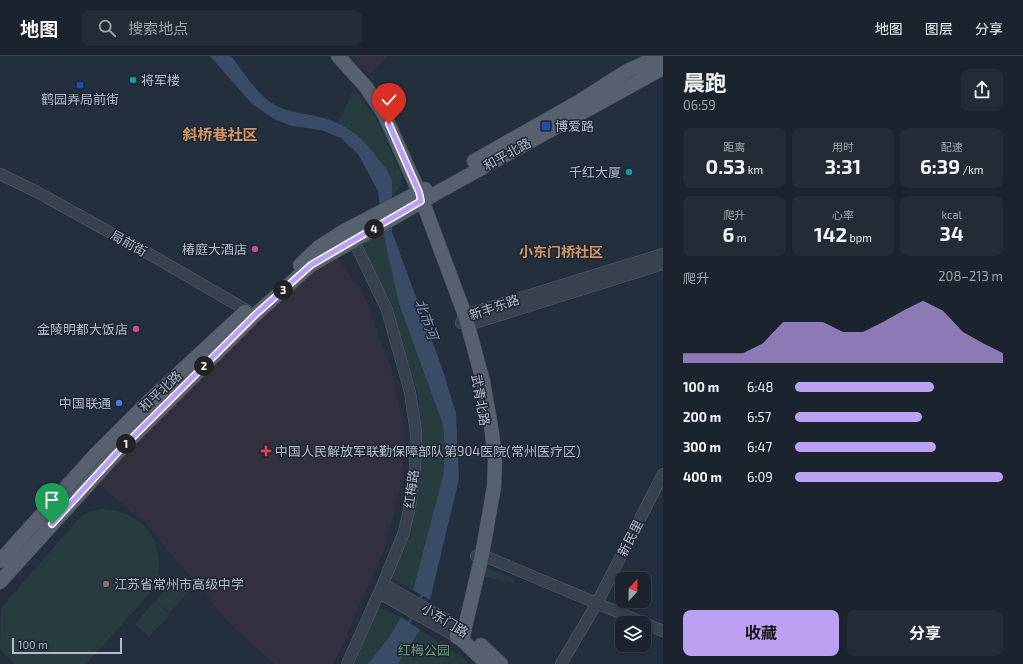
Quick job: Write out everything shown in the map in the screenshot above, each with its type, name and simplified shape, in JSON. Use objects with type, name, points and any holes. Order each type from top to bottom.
[{"type":"main road","points":[[338,56],[366,87],[384,114],[418,198]]},
{"type":"main road","name":"和平北路","points":[[418,198],[580,101],[627,71],[660,56]]},
{"type":"main road","name":"和平北路","points":[[0,582],[116,454],[250,312],[311,265],[354,241],[378,220],[393,210],[663,69]]},
{"type":"main road","name":"武青北路","points":[[418,198],[464,321],[483,381],[495,461],[494,487],[480,557],[461,634]]},
{"type":"main road","name":"和平北路","points":[[0,561],[95,455],[150,401],[250,312],[319,247],[344,231],[378,220]]},
{"type":"main road","name":"小东门路","points":[[461,634],[487,664]]},
{"type":"main road","name":"小东门路","points":[[461,634],[501,664]]},
{"type":"street","name":"局前街","points":[[0,174],[37,192],[153,256],[250,312]]},
{"type":"street","name":"红梅路","points":[[347,664],[404,532],[411,501],[415,468],[416,432],[410,392],[387,310],[354,241]]},
{"type":"street","name":"新丰东路","points":[[464,321],[663,254]]},
{"type":"street","name":"新丰东路","points":[[464,321],[663,264]]},
{"type":"street","name":"新民里","points":[[561,664],[595,606],[663,474]]},
{"type":"street","points":[[480,557],[595,606],[663,631]]},
{"type":"street","name":"小东门路","points":[[381,588],[461,634]]},
{"type":"street","points":[[595,606],[615,617]]},
{"type":"street","points":[[651,633],[663,638]]},
{"type":"shaded area","points":[[351,56],[388,56],[371,74],[367,74]]},
{"type":"shaded area","name":"中国人民解放军联勤保障部队第904医院(常州医疗区)","points":[[337,256],[364,296],[391,368],[403,424],[403,477],[386,545],[334,664],[275,664],[232,626],[147,525],[99,484],[182,393],[314,270]]},
{"type":"green space","points":[[354,88],[376,119],[402,176],[399,187],[392,195],[392,181],[354,132],[338,123]]},
{"type":"green space","points":[[383,231],[399,304],[443,425],[445,453],[443,476],[413,590],[396,581],[391,576],[407,534],[421,472],[418,394],[390,311],[365,248],[366,240]]},
{"type":"green space","points":[[101,509],[126,514],[137,520],[146,528],[153,537],[157,548],[159,561],[158,574],[163,579],[86,664],[14,664],[2,651],[0,646],[1,608],[80,517]]},
{"type":"green space","points":[[484,567],[515,579],[514,583],[482,576]]},
{"type":"green space","points":[[176,578],[190,590],[170,613],[156,601]]},
{"type":"green space","points":[[155,601],[170,614],[149,637],[135,624]]},
{"type":"green space","points":[[381,608],[401,617],[389,637],[368,664],[348,664],[376,609]]},
{"type":"green space","name":"红梅公园","points":[[420,630],[444,644],[470,664],[398,664]]},
{"type":"water","points":[[210,56],[231,56],[259,92],[273,104],[288,110],[322,117],[348,128],[369,147],[391,177],[392,232],[441,365],[456,413],[459,479],[430,600],[413,590],[443,476],[445,453],[443,425],[399,304],[384,237],[378,191],[358,154],[341,138],[321,130],[292,126],[274,119],[252,104]]},
{"type":"water","points":[[401,617],[420,630],[398,664],[368,664],[389,637]]},
{"type":"waterway","name":"北市河","points":[[419,601],[423,593]]},
{"type":"waterway","name":"北市河","points":[[408,625],[412,616]]},
{"type":"place","name":"将军楼","points":[[133,80]]},
{"type":"place","name":"鹤园弄局前街","points":[[80,85]]},
{"type":"place","name":"博爱路","points":[[546,126]]},
{"type":"place","name":"千红大厦","points":[[629,172]]},
{"type":"place","name":"椿庭大酒店","points":[[255,249]]},
{"type":"place","name":"金陵明都大饭店","points":[[136,329]]},
{"type":"place","name":"中国联通","points":[[119,403]]},
{"type":"place","name":"中国人民解放军联勤保障部队第904医院(常州医疗区)","points":[[266,451]]},
{"type":"place","name":"江苏省常州市高级中学","points":[[106,584]]},
{"type":"district","name":"斜桥巷社区","points":[[220,134]]},
{"type":"district","name":"小东门桥社区","points":[[561,251]]},
{"type":"route","points":[[52,524],[116,454],[255,315],[311,265],[421,201],[419,192],[389,124]]}]
